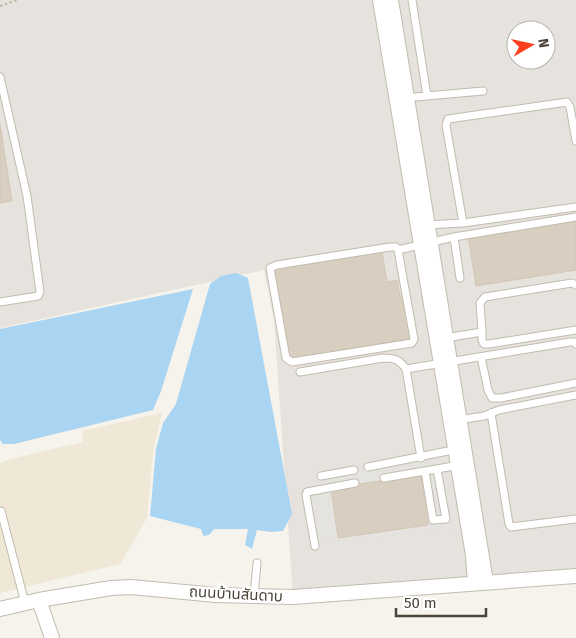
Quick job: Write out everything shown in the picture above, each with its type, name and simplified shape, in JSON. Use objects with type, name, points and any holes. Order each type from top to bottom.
[{"type":"street","points":[[380,0],[402,98],[424,225],[480,582]]},
{"type":"street","points":[[391,0],[402,98]]},
{"type":"street","name":"ถนนบ้านสันดาบ","points":[[0,609],[131,586],[216,595],[293,597],[576,576]]},
{"type":"street","points":[[32,602],[52,638]]},
{"type":"lane","points":[[412,0],[427,96]]},
{"type":"lane","points":[[0,77],[27,196],[40,292],[38,296],[0,302]]},
{"type":"lane","points":[[402,98],[483,91]]},
{"type":"lane","points":[[463,223],[446,125],[448,119],[567,102],[570,107],[576,141]]},
{"type":"lane","points":[[424,225],[463,223],[576,207]]},
{"type":"lane","points":[[398,250],[414,339],[412,343],[292,362],[288,361],[270,268],[277,265],[390,247],[396,247],[398,250],[427,245],[454,237],[576,217]]},
{"type":"lane","points":[[454,237],[460,278]]},
{"type":"lane","points":[[576,285],[572,284],[485,297],[480,303],[482,340],[484,344],[576,330]]},
{"type":"lane","points":[[442,339],[482,332]]},
{"type":"lane","points":[[406,369],[570,342],[575,342],[576,344]]},
{"type":"lane","points":[[481,357],[488,390],[492,398],[501,398],[576,383]]},
{"type":"lane","points":[[300,372],[394,358],[401,361],[406,369],[420,458]]},
{"type":"lane","points":[[456,421],[491,414],[499,410],[576,395]]},
{"type":"lane","points":[[491,414],[511,527],[576,519]]},
{"type":"lane","points":[[368,467],[460,449]]},
{"type":"lane","points":[[384,478],[463,464]]},
{"type":"lane","points":[[425,471],[433,520],[446,519],[437,469]]},
{"type":"lane","points":[[321,476],[354,470]]},
{"type":"lane","points":[[316,546],[307,492],[355,483]]},
{"type":"lane","points":[[1,511],[3,529],[32,602]]},
{"type":"lane","points":[[254,596],[257,563]]},
{"type":"path","points":[[0,6],[16,0]]},
{"type":"shaded area","points":[[0,0],[576,0],[576,576],[293,597],[274,320],[264,270],[0,328]]},
{"type":"shaded area","points":[[162,413],[153,453],[147,518],[120,564],[0,593],[0,463],[83,442],[82,431]]},
{"type":"shaded area","points":[[442,458],[454,530],[318,541],[308,482]],"holes":[[[420,475],[338,538],[331,488]]]},
{"type":"water","points":[[236,273],[248,278],[292,514],[283,531],[257,530],[252,549],[245,545],[248,529],[214,529],[209,535],[203,536],[201,529],[150,516],[156,449],[163,423],[176,404],[210,284],[221,276]]},
{"type":"water","points":[[193,289],[161,391],[153,410],[14,444],[3,444],[0,440],[0,329]]},
{"type":"building","points":[[0,124],[12,201],[0,203]]},
{"type":"building","points":[[576,218],[576,270],[476,286],[468,236]]},
{"type":"building","points":[[382,251],[387,282],[397,280],[400,296],[406,295],[413,338],[288,359],[273,269]]},
{"type":"building","points":[[421,475],[428,525],[338,538],[331,488]]}]
